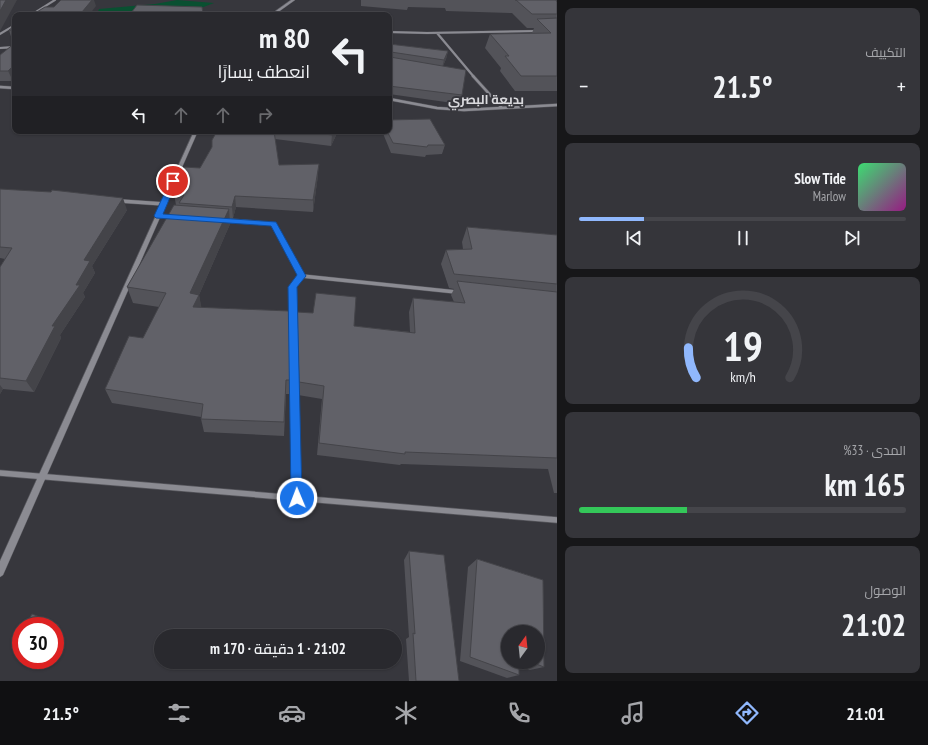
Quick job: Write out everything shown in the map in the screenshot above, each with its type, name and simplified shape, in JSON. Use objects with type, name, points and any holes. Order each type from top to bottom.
[{"type":"street","points":[[36,12],[55,0]]},
{"type":"street","points":[[276,12],[293,0]]},
{"type":"street","points":[[0,34],[12,27]]},
{"type":"street","points":[[392,32],[437,33],[541,30]]},
{"type":"street","points":[[437,33],[469,72],[502,108]]},
{"type":"street","points":[[0,48],[12,47]]},
{"type":"street","points":[[0,52],[4,48]]},
{"type":"street","points":[[463,72],[469,72]]},
{"type":"street","points":[[0,87],[12,88]]},
{"type":"street","points":[[392,100],[457,110],[557,105]]},
{"type":"street","points":[[0,572],[195,134]]},
{"type":"street","points":[[117,201],[164,204]]},
{"type":"street","points":[[158,216],[173,217]]},
{"type":"street","points":[[220,220],[273,224],[302,276]]},
{"type":"street","points":[[297,498],[292,287],[302,276]]},
{"type":"street","points":[[302,276],[464,293]]},
{"type":"street","points":[[0,473],[42,478],[557,520]]},
{"type":"green space","points":[[177,0],[214,3],[190,12],[98,12],[99,9],[155,4]]},
{"type":"building","points":[[0,0],[6,0],[0,11]]},
{"type":"building","points":[[61,0],[92,0],[82,12],[37,12],[45,7],[54,7]]},
{"type":"building","points":[[516,0],[556,0],[557,14],[532,14]]},
{"type":"building","points":[[137,5],[202,7],[203,12],[132,12]]},
{"type":"building","points":[[557,18],[557,76],[521,76],[505,56],[509,56],[490,34],[551,33],[537,19]]},
{"type":"building","points":[[392,44],[448,51],[444,60],[392,52]]},
{"type":"building","points":[[12,45],[12,68],[8,71],[0,71],[0,55]]},
{"type":"building","points":[[392,57],[466,70],[462,95],[392,86]]},
{"type":"building","points":[[430,119],[445,145],[428,145],[427,147],[393,143],[388,134],[392,134],[392,120]]},
{"type":"building","points":[[215,134],[274,134],[279,165],[319,164],[313,200],[235,196],[232,207],[179,203],[184,195],[174,194],[184,167],[200,168],[212,147],[212,140]]},
{"type":"building","points":[[0,189],[51,192],[52,190],[123,198],[84,260],[90,261],[76,285],[80,285],[52,326],[55,326],[26,381],[0,378],[0,267],[12,248],[0,247]]},
{"type":"building","points":[[174,205],[229,209],[190,293],[199,295],[193,307],[289,311],[291,380],[286,380],[284,422],[201,419],[203,404],[105,389],[129,336],[143,338],[166,293],[127,287]]},
{"type":"building","points":[[467,227],[557,235],[557,284],[454,274],[446,250],[472,249]]},
{"type":"building","points":[[457,281],[557,292],[557,458],[405,452],[405,454],[319,443],[324,386],[299,382],[297,312],[313,313],[316,293],[356,297],[354,326],[415,333],[413,298],[465,303]]},
{"type":"building","points":[[409,551],[444,555],[459,681],[416,681],[413,633],[415,634]]},
{"type":"building","points":[[477,559],[543,580],[544,625],[501,625],[501,668],[470,657]]},
{"type":"building","points":[[32,614],[40,617],[30,617]]},
{"type":"building","points":[[503,669],[519,669],[519,675]]},
{"type":"district","name":"بديعة البصري","points":[[486,99]]},
{"type":"route","points":[[173,181],[158,216],[273,224],[302,276],[292,287],[297,498]]}]
